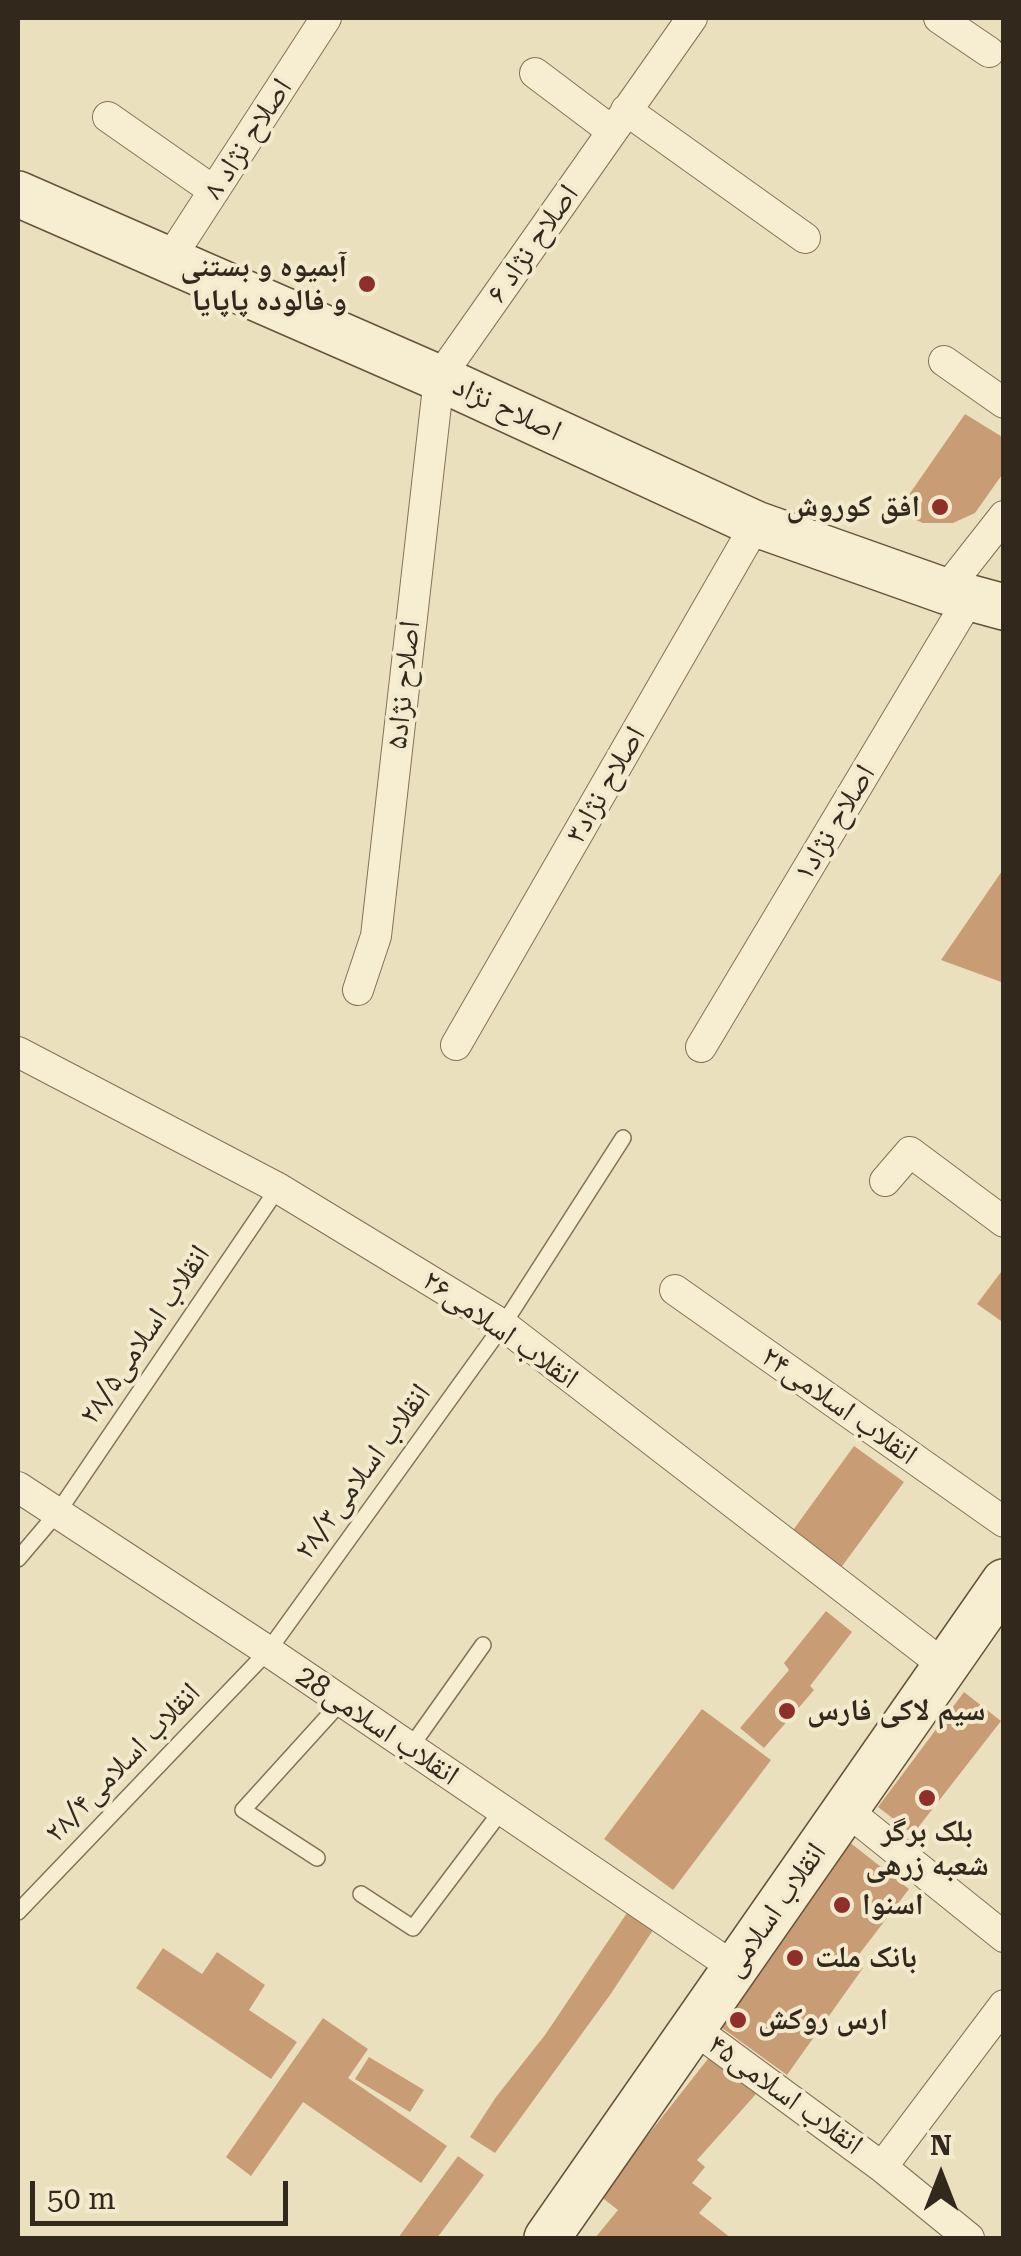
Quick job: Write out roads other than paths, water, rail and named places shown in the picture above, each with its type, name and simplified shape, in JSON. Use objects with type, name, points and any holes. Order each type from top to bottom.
[{"type":"main road","name":"اصلاح نژاد","points":[[18,194],[439,378],[756,524],[972,599]]},
{"type":"main road","name":"انقلاب اسلامی","points":[[547,2238],[1004,1582]]},
{"type":"street","name":"۸ اصلاح نژاد","points":[[169,260],[326,18]]},
{"type":"street","name":"۶ اصلاح نژاد","points":[[439,378],[692,18]]},
{"type":"street","points":[[940,18],[989,52]]},
{"type":"street","points":[[535,73],[619,120],[805,238]]},
{"type":"street","points":[[108,117],[214,191]]},
{"type":"street","points":[[944,361],[1004,403]]},
{"type":"street","name":"اصلاح نژاد۵","points":[[358,990],[376,936],[439,378]]},
{"type":"street","name":"اصلاح نژاد۱","points":[[701,1047],[972,599],[1004,516]]},
{"type":"street","name":"اصلاح نژاد۳","points":[[456,1045],[756,524]]},
{"type":"street","name":"انقلاب اسلامی۲۶","points":[[18,1052],[278,1188],[503,1326],[944,1666]]},
{"type":"street","points":[[885,1181],[910,1152],[1004,1222]]},
{"type":"street","name":"انقلاب اسلامی۲۴","points":[[675,1290],[1004,1522]]},
{"type":"street","name":"28انقلاب اسلامی","points":[[18,1487],[735,1968]]},
{"type":"street","points":[[846,1809],[1004,1937]]},
{"type":"street","points":[[882,2166],[1004,2005]]},
{"type":"street","name":"انقلاب اسلامی۴۵","points":[[693,2028],[882,2166],[970,2238]]},
{"type":"lane","name":"انقلاب اسلامی۲۸/۳","points":[[268,1652],[503,1326],[624,1138]]},
{"type":"lane","name":"انقلاب اسلامی۲۸/۵","points":[[18,1560],[58,1512],[278,1188]]},
{"type":"lane","points":[[410,1748],[484,1645]]},
{"type":"lane","name":"انقلاب اسلامی۲۸/۴","points":[[18,1912],[268,1652]]},
{"type":"lane","points":[[317,1858],[244,1810],[341,1702]]},
{"type":"lane","points":[[362,1894],[413,1928],[502,1810]]},
{"type":"place","name":"آبمیوه و بستنی و فالوده پاپایا","points":[[367,284]]},
{"type":"place","name":"افق کوروش","points":[[940,507]]},
{"type":"place","name":"سیم لاکی فارس","points":[[787,1711]]},
{"type":"place","name":"بلک برگر شعبه زرهی","points":[[927,1798]]},
{"type":"place","name":"اسنوا","points":[[842,1905]]},
{"type":"place","name":"بانک ملت","points":[[795,1958]]},
{"type":"place","name":"ارس روکش","points":[[738,2020]]}]
